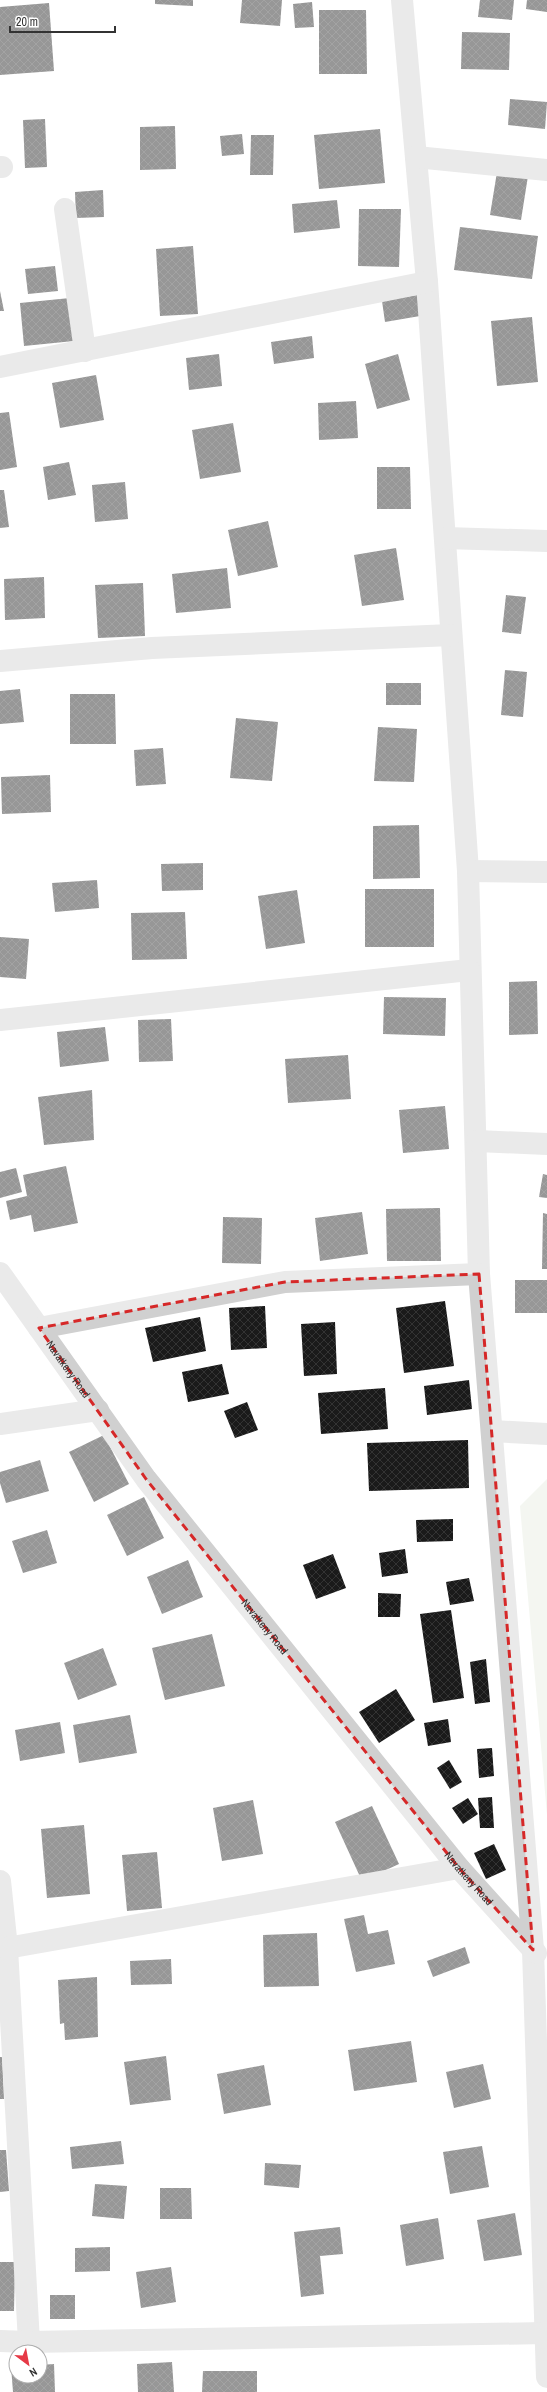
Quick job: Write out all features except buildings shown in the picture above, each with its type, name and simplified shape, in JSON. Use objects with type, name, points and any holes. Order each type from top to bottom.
[{"type":"street","points":[[402,0],[427,282],[468,871],[469,970],[477,1141],[479,1274],[533,1950],[545,2262],[545,2333],[547,2377]]},
{"type":"street","points":[[416,157],[547,170]]},
{"type":"street","points":[[66,209],[85,350]]},
{"type":"street","points":[[0,367],[427,282]]},
{"type":"street","points":[[445,538],[547,541]]},
{"type":"street","points":[[0,661],[152,648],[451,635]]},
{"type":"street","points":[[468,871],[547,872]]},
{"type":"street","points":[[0,1020],[469,970]]},
{"type":"street","points":[[477,1141],[547,1144]]},
{"type":"street","name":"Navatkeny Road","points":[[0,1273],[146,1479],[459,1868],[547,1967]]},
{"type":"street","points":[[39,1328],[285,1282],[479,1274]]},
{"type":"street","points":[[0,1424],[98,1410]]},
{"type":"street","points":[[492,1432],[547,1434]]},
{"type":"street","points":[[7,1948],[459,1868]]},
{"type":"street","points":[[0,1881],[2,1927],[7,1948],[29,2342]]},
{"type":"street","points":[[0,2341],[29,2342],[545,2333]]},
{"type":"highlighted area","points":[[479,1274],[533,1950],[459,1868],[146,1479],[39,1328],[285,1282]]},
{"type":"shaded area","points":[[547,1479],[547,1815],[520,1506]]}]
